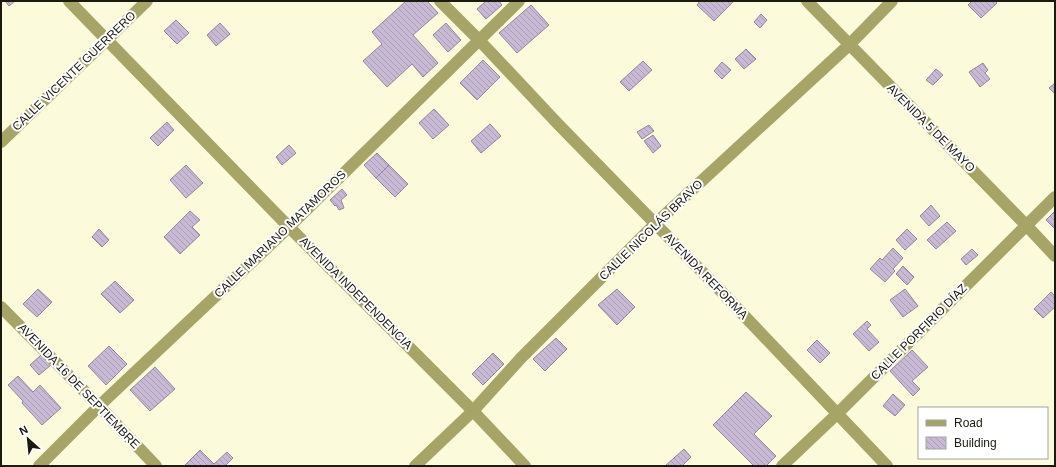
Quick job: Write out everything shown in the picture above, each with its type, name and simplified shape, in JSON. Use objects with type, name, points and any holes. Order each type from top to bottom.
[{"type":"street","name":"AVENIDA INDEPENDENCIA","points":[[69,1],[525,466]]},
{"type":"street","name":"CALLE VICENTE GUERRERO","points":[[1,142],[148,1]]},
{"type":"street","name":"AVENIDA REFORMA","points":[[440,1],[887,466]]},
{"type":"street","name":"CALLE MARIANO MATAMOROS","points":[[39,466],[100,406],[289,227],[520,1]]},
{"type":"street","name":"AVENIDA 5 DE MAYO","points":[[807,1],[1055,256]]},
{"type":"street","name":"CALLE NICOLÁS BRAVO","points":[[415,466],[473,412],[521,358],[655,224],[849,45],[892,1]]},
{"type":"street","name":"CALLE PORFIRIO DÍAZ","points":[[782,466],[837,414],[1055,197]]},
{"type":"street","name":"AVENIDA 16 DE SEPTIEMBRE","points":[[1,307],[100,406],[156,466]]},
{"type":"building","points":[[5,1],[15,1],[9,6]]},
{"type":"building","points":[[406,1],[427,1],[438,13],[413,35],[438,63],[423,77],[412,64],[387,87],[363,61],[382,44],[372,32]]},
{"type":"building","points":[[486,1],[499,1],[502,5],[486,19],[477,9]]},
{"type":"building","points":[[700,1],[734,1],[714,21],[697,5]]},
{"type":"building","points":[[972,1],[995,1],[997,3],[981,18],[968,5]]},
{"type":"building","points":[[531,5],[549,25],[517,53],[499,33]]},
{"type":"building","points":[[761,14],[767,20],[760,28],[754,22]]},
{"type":"building","points":[[176,20],[189,33],[177,44],[164,31]]},
{"type":"building","points":[[220,23],[230,34],[216,46],[207,35]]},
{"type":"building","points":[[446,23],[461,40],[448,52],[433,35]]},
{"type":"building","points":[[746,49],[756,59],[744,69],[735,59]]},
{"type":"building","points":[[483,60],[500,77],[477,100],[460,83]]},
{"type":"building","points":[[643,61],[652,70],[629,91],[620,82]]},
{"type":"building","points":[[722,62],[731,70],[722,79],[714,71]]},
{"type":"building","points":[[983,63],[988,70],[985,73],[990,79],[980,87],[969,72]]},
{"type":"building","points":[[936,69],[943,75],[933,85],[926,80]]},
{"type":"building","points":[[1055,83],[1055,94],[1049,88]]},
{"type":"building","points":[[434,109],[449,125],[433,139],[419,123]]},
{"type":"building","points":[[167,122],[174,130],[158,146],[150,138]]},
{"type":"building","points":[[490,124],[501,136],[481,153],[471,141]]},
{"type":"building","points":[[649,125],[654,131],[642,139],[637,132]]},
{"type":"building","points":[[653,135],[661,146],[653,153],[644,141]]},
{"type":"building","points":[[289,145],[296,153],[282,165],[276,157]]},
{"type":"building","points":[[377,153],[389,165],[376,178],[364,165]]},
{"type":"building","points":[[186,165],[203,183],[186,198],[170,180]]},
{"type":"building","points":[[389,165],[408,184],[395,197],[376,178]]},
{"type":"building","points":[[342,189],[347,195],[341,200],[344,208],[339,210],[330,200]]},
{"type":"building","points":[[931,205],[940,216],[929,226],[920,216]]},
{"type":"building","points":[[190,211],[200,220],[192,227],[200,235],[180,254],[164,237]]},
{"type":"building","points":[[1055,211],[1055,227],[1054,228],[1046,220]]},
{"type":"building","points":[[947,222],[956,231],[936,249],[927,240]]},
{"type":"building","points":[[99,229],[109,240],[102,247],[92,237]]},
{"type":"building","points":[[907,229],[917,239],[905,250],[896,240]]},
{"type":"building","points":[[893,248],[903,258],[893,269],[895,271],[885,282],[870,269],[880,258],[882,260]]},
{"type":"building","points":[[972,249],[978,255],[966,265],[961,259]]},
{"type":"building","points":[[903,266],[914,277],[907,285],[896,274]]},
{"type":"building","points":[[115,281],[134,300],[120,313],[101,294]]},
{"type":"building","points":[[38,289],[52,302],[37,317],[23,304]]},
{"type":"building","points":[[617,289],[635,307],[617,325],[598,305]]},
{"type":"building","points":[[905,289],[918,306],[903,317],[890,300]]},
{"type":"building","points":[[1051,292],[1055,296],[1055,307],[1043,318],[1034,309]]},
{"type":"building","points":[[867,321],[871,325],[867,329],[879,342],[869,351],[853,334]]},
{"type":"building","points":[[556,338],[567,349],[545,371],[533,359]]},
{"type":"building","points":[[817,340],[830,353],[820,363],[807,350]]},
{"type":"building","points":[[109,346],[127,364],[106,385],[88,366]]},
{"type":"building","points":[[912,350],[928,367],[912,381],[920,389],[913,396],[890,371]]},
{"type":"building","points":[[493,353],[504,364],[483,385],[472,374]]},
{"type":"building","points":[[41,355],[51,365],[39,375],[30,365]]},
{"type":"building","points":[[155,367],[175,389],[150,411],[130,390]]},
{"type":"building","points":[[18,376],[33,392],[40,385],[61,408],[42,425],[8,385]]},
{"type":"building","points":[[746,392],[772,416],[754,434],[776,456],[766,466],[754,466],[713,425]]},
{"type":"building","points":[[893,394],[905,405],[895,416],[883,406]]},
{"type":"building","points":[[684,449],[691,457],[683,465],[684,466],[665,466]]},
{"type":"building","points":[[200,450],[214,464],[227,452],[233,458],[225,466],[186,466],[185,465]]}]
